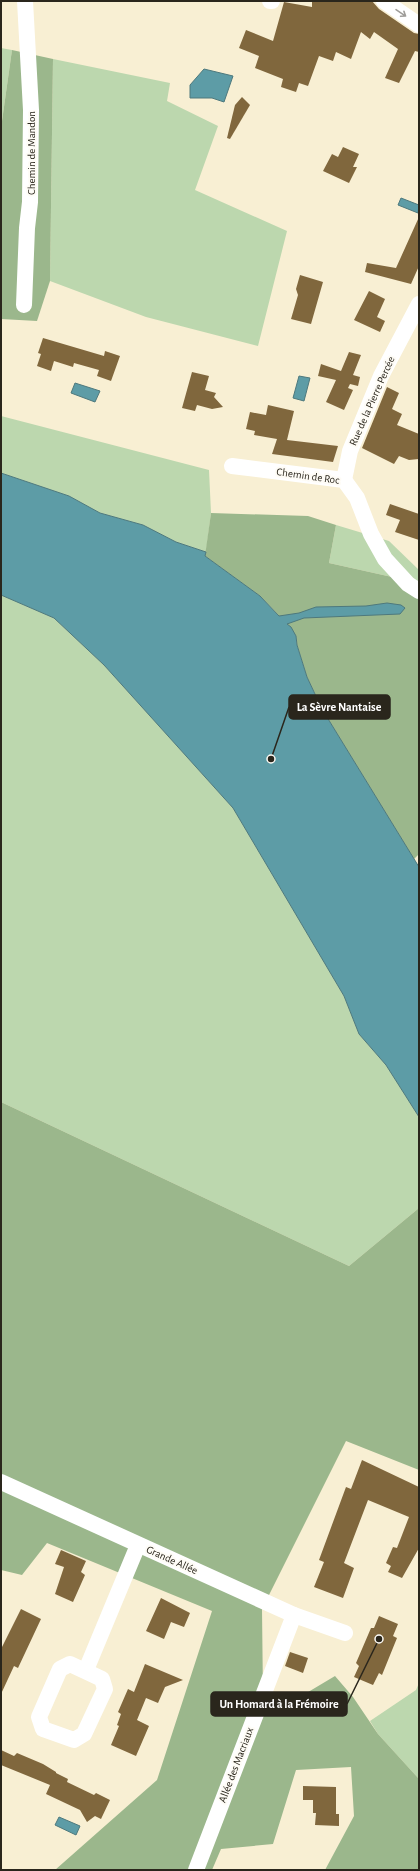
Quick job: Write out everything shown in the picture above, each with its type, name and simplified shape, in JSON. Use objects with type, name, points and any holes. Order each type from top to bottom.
[{"type":"street","name":"Chemin de Mandon","points":[[24,306],[26,228],[30,202],[31,118],[25,1]]},
{"type":"street","points":[[384,1],[419,25]]},
{"type":"street","name":"Rue de la Pierre Percée","points":[[344,480],[350,451],[380,376],[419,304]]},
{"type":"street","name":"Chemin de Roc","points":[[232,466],[344,480],[358,498],[372,534],[385,559],[408,584],[419,591]]},
{"type":"street","name":"Grande Allée","points":[[1,1482],[294,1615],[345,1633]]},
{"type":"street","points":[[86,1670],[138,1545]]},
{"type":"street","name":"Allée des Macriaux","points":[[196,1870],[294,1615]]},
{"type":"street","points":[[70,1664],[86,1670],[102,1679],[105,1689],[84,1734],[74,1740],[43,1729],[39,1717],[60,1669],[70,1664]]},
{"type":"green space","points":[[1,48],[12,50],[1,128]]},
{"type":"green space","points":[[12,50],[53,59],[50,281],[37,321],[1,319],[1,128]]},
{"type":"green space","points":[[53,59],[170,83],[167,101],[218,126],[195,190],[287,231],[258,346],[146,317],[50,281]]},
{"type":"green space","points":[[1,416],[209,470],[211,513],[206,552],[176,542],[143,525],[100,513],[69,496],[1,473]]},
{"type":"green space","points":[[211,513],[308,516],[336,525],[329,563],[419,583],[419,854],[414,859],[322,709],[307,677],[297,645],[296,636],[287,624],[260,596],[205,556]]},
{"type":"green space","points":[[336,525],[389,541],[419,570],[419,583],[329,563]]},
{"type":"green space","points":[[1,595],[54,618],[104,665],[233,808],[344,996],[359,1034],[386,1065],[419,1117],[419,1208],[349,1266],[1,1102]]},
{"type":"green space","points":[[1,1102],[349,1266],[419,1208],[419,1470],[346,1441],[262,1609],[263,1697],[283,1707],[335,1676],[353,1697],[378,1734],[419,1779],[419,1870],[325,1870],[354,1816],[351,1767],[296,1770],[273,1844],[221,1849],[212,1870],[55,1870],[157,1780],[212,1611],[47,1543],[22,1575],[1,1570]]},
{"type":"green space","points":[[419,1683],[419,1779],[378,1734],[370,1721],[416,1690]]},
{"type":"water","points":[[204,69],[233,76],[224,102],[212,98],[190,98],[190,85]]},
{"type":"water","points":[[401,198],[419,205],[418,213],[398,205]]},
{"type":"water","points":[[299,376],[310,378],[304,401],[293,398]]},
{"type":"water","points":[[75,383],[100,391],[95,402],[71,393]]},
{"type":"water","points":[[1,473],[69,496],[100,513],[143,525],[176,542],[206,552],[205,556],[260,596],[279,616],[299,613],[316,607],[366,606],[387,603],[401,605],[405,608],[400,614],[304,618],[287,624],[291,627],[296,636],[297,645],[307,677],[322,709],[419,867],[419,1117],[386,1065],[359,1034],[344,996],[233,808],[104,665],[54,618],[1,595]]},
{"type":"water","points":[[59,1817],[80,1826],[76,1835],[55,1825]]},
{"type":"building","points":[[312,1],[372,1],[379,9],[414,33],[419,34],[419,52],[415,51],[399,83],[385,78],[398,49],[374,32],[370,39],[361,32],[351,59],[336,52],[333,61],[319,56],[308,86],[299,83],[296,92],[281,87],[283,79],[255,68],[259,56],[239,48],[246,30],[273,41],[284,2],[312,7]]},
{"type":"building","points":[[242,97],[250,105],[230,139],[227,138],[235,105]]},
{"type":"building","points":[[343,147],[359,154],[353,167],[357,167],[349,183],[323,171],[332,154],[338,157]]},
{"type":"building","points":[[419,217],[419,266],[411,284],[365,272],[367,263],[396,268]]},
{"type":"building","points":[[300,275],[323,282],[311,324],[291,319],[298,295],[296,289]]},
{"type":"building","points":[[369,291],[385,299],[377,317],[385,321],[380,332],[354,320]]},
{"type":"building","points":[[43,338],[104,356],[105,351],[120,356],[111,381],[97,376],[99,370],[74,363],[73,367],[54,361],[51,371],[37,366],[41,354],[38,353]]},
{"type":"building","points":[[349,352],[361,355],[353,375],[360,377],[358,386],[350,384],[348,388],[353,390],[344,410],[326,402],[336,380],[318,376],[321,364],[341,371]]},
{"type":"building","points":[[192,372],[209,376],[205,390],[216,393],[214,397],[223,407],[212,409],[197,405],[195,411],[182,408]]},
{"type":"building","points":[[387,387],[399,393],[392,409],[402,414],[397,425],[419,434],[419,459],[409,460],[399,456],[394,464],[362,448]]},
{"type":"building","points":[[268,405],[294,411],[287,440],[338,446],[333,462],[272,454],[277,439],[254,435],[255,431],[246,429],[250,412],[266,415]]},
{"type":"building","points":[[390,504],[419,514],[419,540],[395,532],[400,520],[386,515]]},
{"type":"building","points":[[362,1460],[419,1487],[419,1548],[402,1578],[388,1572],[391,1566],[386,1563],[393,1547],[397,1548],[409,1517],[368,1500],[344,1563],[354,1568],[343,1598],[314,1587],[324,1562],[319,1560],[346,1487],[351,1489]]},
{"type":"building","points":[[61,1550],[86,1561],[81,1572],[85,1575],[73,1602],[55,1594],[64,1567],[55,1564]]},
{"type":"building","points":[[161,1598],[190,1613],[184,1627],[171,1622],[164,1639],[146,1631]]},
{"type":"building","points":[[21,1609],[41,1619],[18,1668],[14,1666],[1,1694],[1,1649]]},
{"type":"building","points":[[379,1616],[398,1624],[393,1636],[397,1638],[382,1675],[379,1673],[373,1685],[354,1677],[359,1666],[356,1663],[371,1628],[374,1628]]},
{"type":"building","points":[[290,1652],[308,1658],[303,1673],[285,1666]]},
{"type":"building","points":[[145,1664],[183,1680],[165,1687],[158,1703],[146,1698],[137,1720],[149,1726],[136,1756],[111,1745],[119,1726],[117,1725],[121,1714],[118,1712],[128,1689],[134,1692]]},
{"type":"building","points":[[1,1750],[14,1756],[17,1753],[43,1764],[68,1779],[67,1782],[94,1795],[96,1793],[110,1800],[101,1819],[95,1816],[87,1822],[80,1810],[46,1794],[50,1785],[1,1765]]},
{"type":"building","points":[[303,1786],[336,1787],[336,1814],[339,1814],[339,1826],[315,1825],[316,1813],[313,1813],[313,1800],[303,1800]]},
{"type":"place","name":"La Sèvre Nantaise","points":[[271,759]]},
{"type":"place","name":"Un Homard à la Frémoire","points":[[379,1639]]}]
